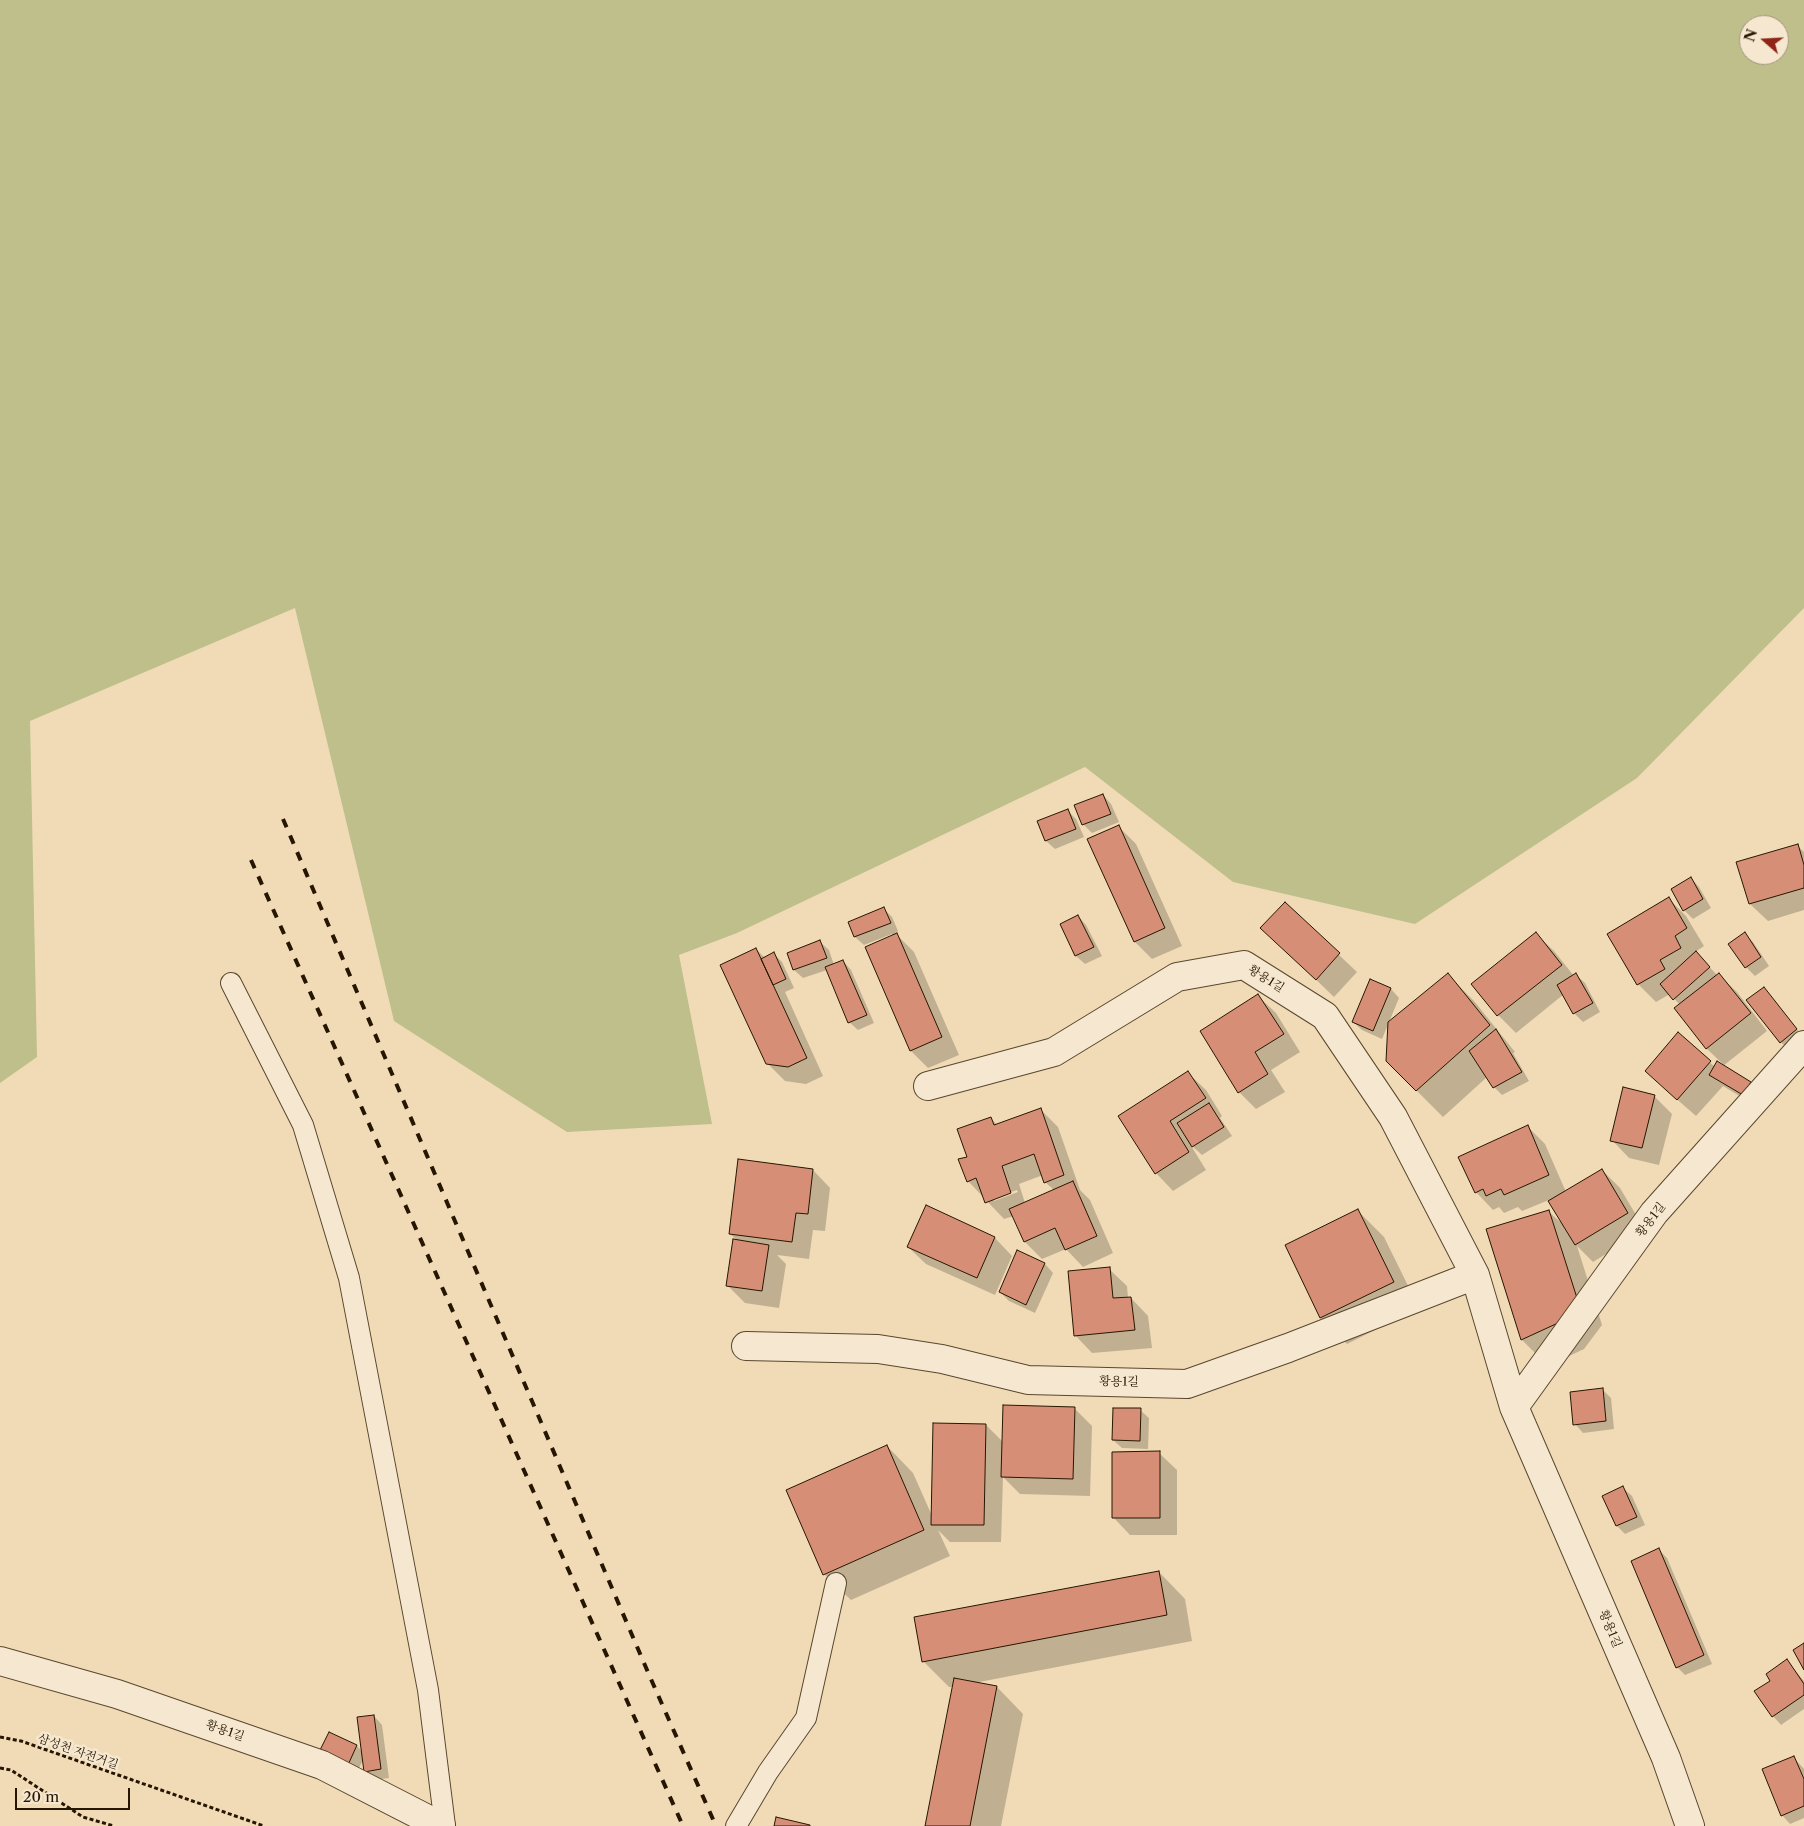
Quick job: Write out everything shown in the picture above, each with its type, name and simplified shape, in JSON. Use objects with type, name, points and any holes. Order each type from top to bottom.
[{"type":"street","name":"황용1길","points":[[928,1086],[1054,1052],[1177,977],[1244,965],[1325,1016],[1393,1117],[1475,1275],[1514,1407],[1666,1758],[1690,1826]]},
{"type":"street","name":"황용1길","points":[[1514,1407],[1654,1213],[1804,1045]]},
{"type":"street","name":"황용1길","points":[[746,1346],[878,1349],[942,1359],[1028,1380],[1187,1384],[1288,1348],[1475,1275]]},
{"type":"street","name":"황용1길","points":[[0,1661],[118,1694],[322,1765],[441,1826]]},
{"type":"lane","points":[[231,983],[303,1125],[349,1278],[428,1690],[445,1826]]},
{"type":"lane","points":[[736,1826],[768,1772],[806,1718],[836,1583]]},
{"type":"path","name":"삼성천 자전거길","points":[[0,1737],[21,1741],[264,1826]]},
{"type":"path","points":[[0,1768],[11,1770],[83,1817],[114,1826]]},
{"type":"green space","points":[[0,0],[1804,0],[1804,608],[1637,778],[1415,924],[1233,882],[1085,767],[737,933],[679,955],[712,1124],[567,1132],[394,1021],[295,608],[30,721],[37,1057],[0,1083]]},
{"type":"building","points":[[1103,794],[1111,814],[1082,825],[1074,805]]},
{"type":"building","points":[[1068,809],[1076,829],[1045,841],[1037,821]]},
{"type":"building","points":[[1119,825],[1165,928],[1134,942],[1087,839]]},
{"type":"building","points":[[1798,844],[1804,865],[1804,888],[1749,904],[1736,862]]},
{"type":"building","points":[[1691,877],[1703,899],[1683,911],[1671,889]]},
{"type":"building","points":[[1669,897],[1687,928],[1675,936],[1681,948],[1660,960],[1665,969],[1637,985],[1607,934]]},
{"type":"building","points":[[1285,902],[1340,953],[1316,980],[1260,928]]},
{"type":"building","points":[[884,907],[891,923],[854,937],[848,922]]},
{"type":"building","points":[[1078,915],[1094,947],[1075,956],[1060,924]]},
{"type":"building","points":[[1536,932],[1562,965],[1497,1016],[1471,984]]},
{"type":"building","points":[[1745,932],[1761,957],[1745,968],[1728,944]]},
{"type":"building","points":[[897,933],[942,1037],[910,1051],[865,947]]},
{"type":"building","points":[[820,940],[827,958],[793,970],[787,953]]},
{"type":"building","points":[[756,948],[807,1058],[788,1067],[766,1064],[720,965]]},
{"type":"building","points":[[1696,951],[1710,967],[1673,1000],[1660,984]]},
{"type":"building","points":[[774,952],[786,979],[773,985],[761,959]]},
{"type":"building","points":[[843,960],[867,1015],[848,1023],[825,967]]},
{"type":"building","points":[[1448,973],[1490,1025],[1416,1091],[1386,1061],[1388,1022]]},
{"type":"building","points":[[1576,973],[1593,1003],[1573,1014],[1557,985]]},
{"type":"building","points":[[1719,973],[1751,1013],[1706,1049],[1674,1008]]},
{"type":"building","points":[[1370,979],[1391,988],[1373,1031],[1352,1022]]},
{"type":"building","points":[[1764,987],[1797,1029],[1780,1043],[1746,1000]]},
{"type":"building","points":[[1258,994],[1284,1034],[1255,1052],[1268,1074],[1238,1093],[1200,1031]]},
{"type":"building","points":[[1496,1029],[1522,1072],[1493,1088],[1469,1051]]},
{"type":"building","points":[[1678,1032],[1711,1061],[1677,1100],[1645,1071]]},
{"type":"building","points":[[1717,1061],[1751,1082],[1743,1095],[1709,1075]]},
{"type":"building","points":[[1188,1071],[1206,1098],[1170,1121],[1189,1152],[1155,1174],[1118,1116]]},
{"type":"building","points":[[1623,1087],[1655,1095],[1642,1148],[1610,1141]]},
{"type":"building","points":[[1209,1103],[1224,1127],[1192,1147],[1177,1123]]},
{"type":"building","points":[[1041,1108],[1064,1175],[1044,1183],[1034,1154],[1002,1166],[1011,1193],[985,1203],[976,1178],[967,1182],[958,1159],[967,1157],[957,1129],[991,1117],[994,1125]]},
{"type":"building","points":[[1528,1125],[1549,1175],[1504,1195],[1501,1189],[1486,1196],[1483,1189],[1475,1193],[1458,1157]]},
{"type":"building","points":[[738,1159],[813,1169],[808,1214],[796,1213],[792,1242],[729,1234]]},
{"type":"building","points":[[1602,1169],[1628,1213],[1575,1245],[1548,1201]]},
{"type":"building","points":[[1073,1181],[1097,1236],[1065,1250],[1055,1228],[1024,1242],[1009,1209]]},
{"type":"building","points":[[926,1205],[995,1237],[977,1278],[907,1247]]},
{"type":"building","points":[[1358,1209],[1394,1282],[1320,1318],[1285,1245]]},
{"type":"building","points":[[1549,1210],[1577,1298],[1558,1323],[1521,1340],[1486,1229]]},
{"type":"building","points":[[733,1239],[769,1245],[762,1291],[726,1286]]},
{"type":"building","points":[[1017,1250],[1045,1263],[1026,1305],[999,1292]]},
{"type":"building","points":[[1110,1267],[1113,1298],[1131,1297],[1135,1330],[1074,1336],[1068,1271]]},
{"type":"building","points":[[1603,1388],[1606,1421],[1573,1425],[1570,1392]]},
{"type":"building","points":[[1003,1405],[1075,1407],[1073,1479],[1001,1477]]},
{"type":"building","points":[[1113,1408],[1141,1408],[1140,1441],[1112,1440]]},
{"type":"building","points":[[933,1423],[986,1424],[984,1525],[931,1525]]},
{"type":"building","points":[[887,1445],[924,1530],[823,1575],[786,1490]]},
{"type":"building","points":[[1160,1451],[1160,1518],[1112,1518],[1112,1452]]},
{"type":"building","points":[[1623,1486],[1637,1517],[1616,1526],[1602,1496]]},
{"type":"building","points":[[1659,1548],[1704,1655],[1676,1668],[1631,1561]]},
{"type":"building","points":[[1159,1571],[1167,1615],[922,1662],[914,1617]]},
{"type":"building","points":[[1804,1643],[1804,1670],[1793,1650]]},
{"type":"building","points":[[1787,1659],[1804,1684],[1804,1695],[1772,1717],[1754,1691],[1770,1681],[1766,1674]]},
{"type":"building","points":[[954,1678],[997,1686],[970,1826],[925,1826]]},
{"type":"building","points":[[374,1715],[381,1769],[364,1772],[357,1717]]},
{"type":"building","points":[[329,1732],[357,1745],[348,1765],[319,1752]]},
{"type":"building","points":[[1794,1756],[1804,1779],[1804,1806],[1781,1816],[1762,1769]]},
{"type":"building","points":[[776,1817],[810,1825],[810,1826],[774,1826]]},
{"type":"railway","points":[[283,819],[650,1677],[716,1826]]},
{"type":"railway","points":[[251,860],[683,1826]]}]
